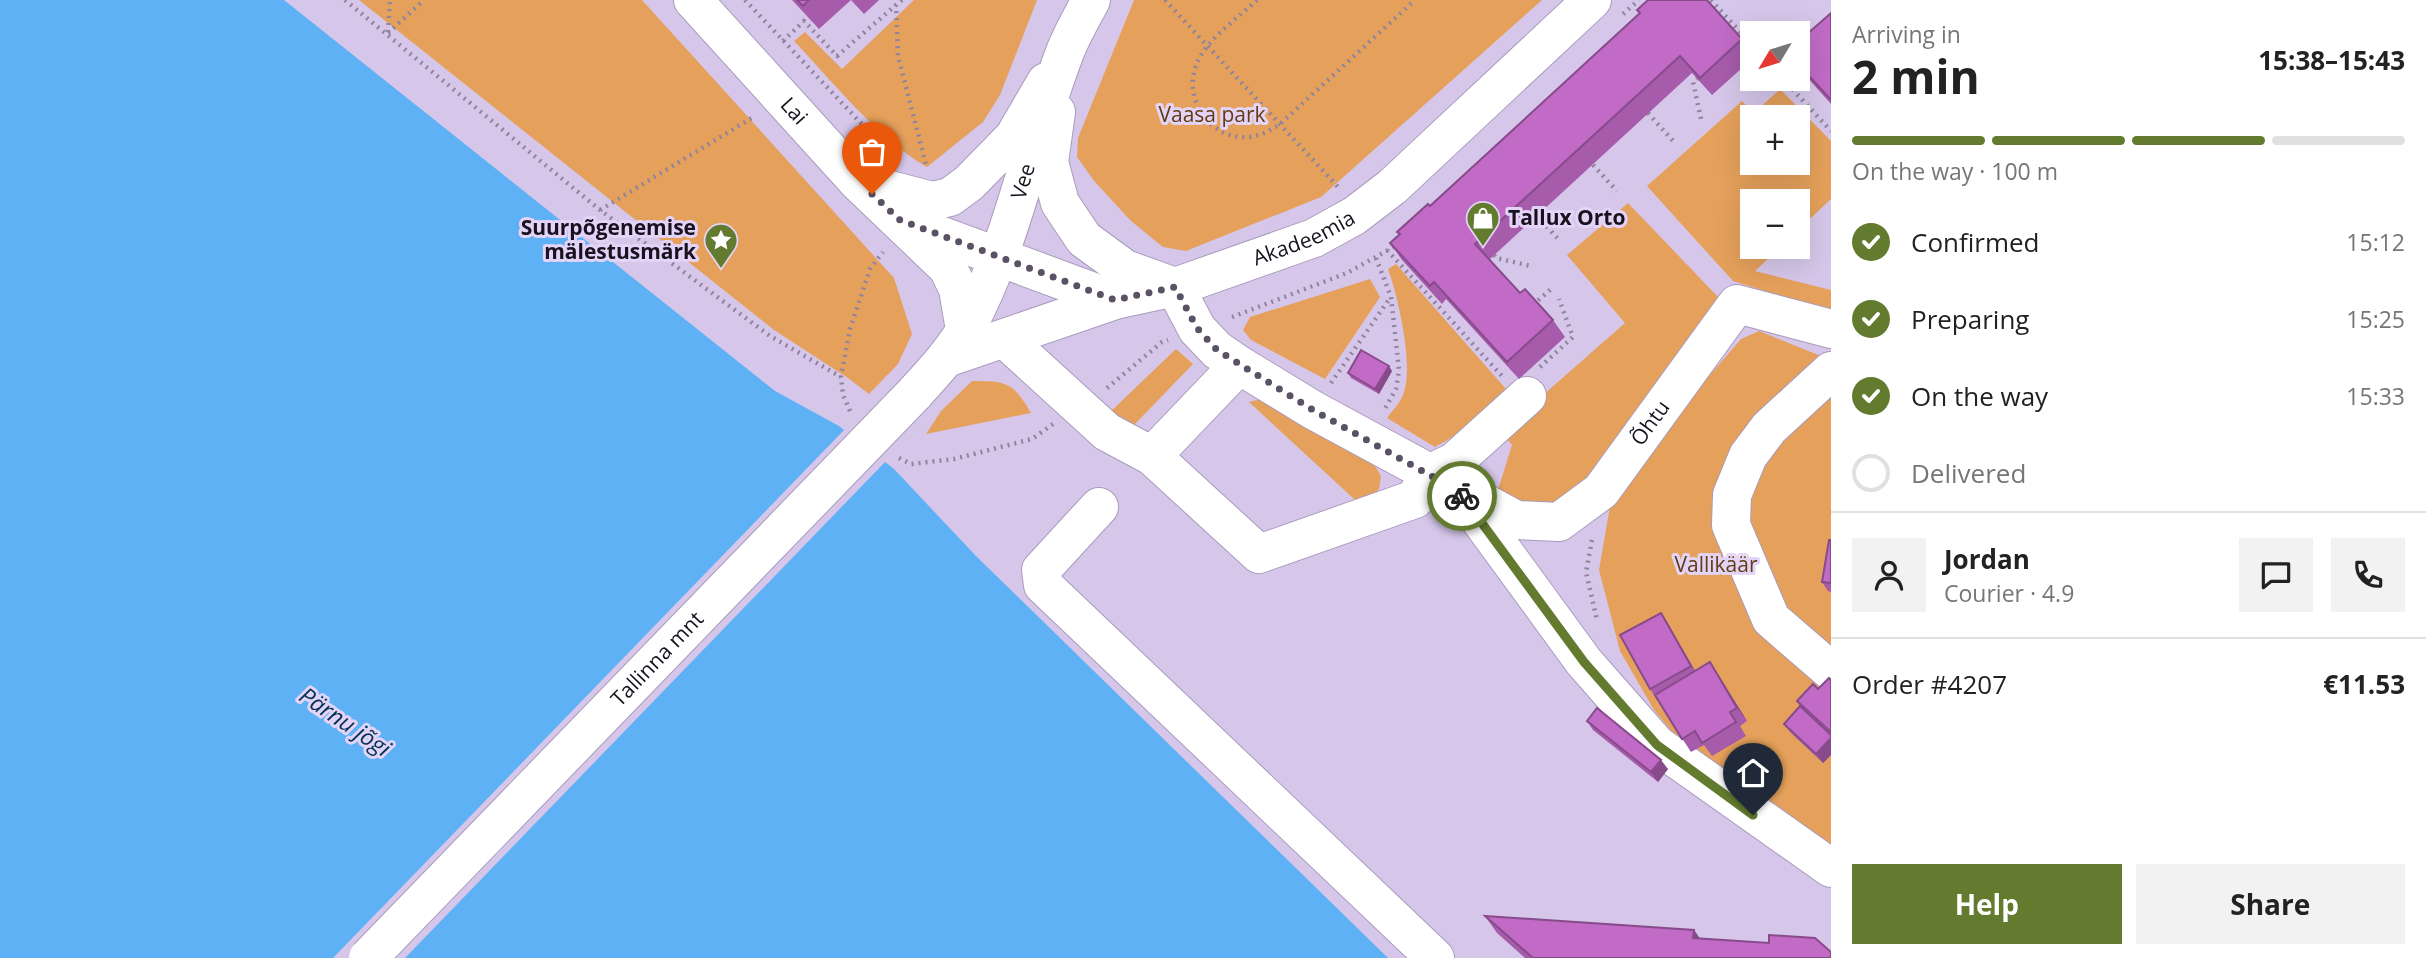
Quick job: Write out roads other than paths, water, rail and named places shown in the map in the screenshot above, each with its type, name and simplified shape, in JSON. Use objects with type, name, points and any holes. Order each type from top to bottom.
[{"type":"street","name":"Lai","points":[[693,0],[858,182],[894,232],[948,268],[958,289],[956,344]]},
{"type":"street","name":"Vee","points":[[956,344],[982,296],[997,258],[1065,51],[1091,0]]},
{"type":"street","name":"Akadeemia","points":[[956,344],[1005,339],[1115,300],[1175,287],[1314,238],[1354,216],[1392,187],[1592,0]]},
{"type":"street","points":[[858,182],[932,201],[950,197],[969,183],[1014,137],[1065,51]]},
{"type":"street","points":[[1065,51],[1049,162],[1060,203],[1084,239],[1125,269],[1175,287]]},
{"type":"street","name":"Lai","points":[[894,232],[997,258],[1115,300]]},
{"type":"street","name":"Õhtu","points":[[1175,287],[1218,324],[1217,350],[1313,410],[1516,520],[1559,522],[1601,491],[1737,304],[1831,329]]},
{"type":"street","points":[[1005,339],[1061,415],[1107,432],[1152,456],[1259,554],[1415,499],[1444,483],[1454,462],[1522,395]]},
{"type":"street","name":"Tallinna mnt","points":[[368,958],[914,394],[956,344]]},
{"type":"street","points":[[1152,456],[1239,365]]},
{"type":"street","points":[[1831,371],[1769,428],[1748,456],[1732,495],[1731,524],[1770,619],[1831,671]]},
{"type":"street","points":[[1444,483],[1584,662],[1657,745],[1831,868]]},
{"type":"street","points":[[1099,507],[1041,570],[1042,585],[1435,958]]},
{"type":"water","name":"Pärnu jõgi","points":[[0,0],[284,0],[775,391],[839,426],[894,469],[976,556],[1388,958],[0,958]]},
{"type":"place","name":"Tallux Orto","points":[[1483,248]]},
{"type":"place","name":"Suurpõgenemise mälestusmärk","points":[[721,270]]},
{"type":"park label","name":"Vaasa park","points":[[1212,115]]},
{"type":"park label","name":"Vallikäär","points":[[1716,565]]}]
